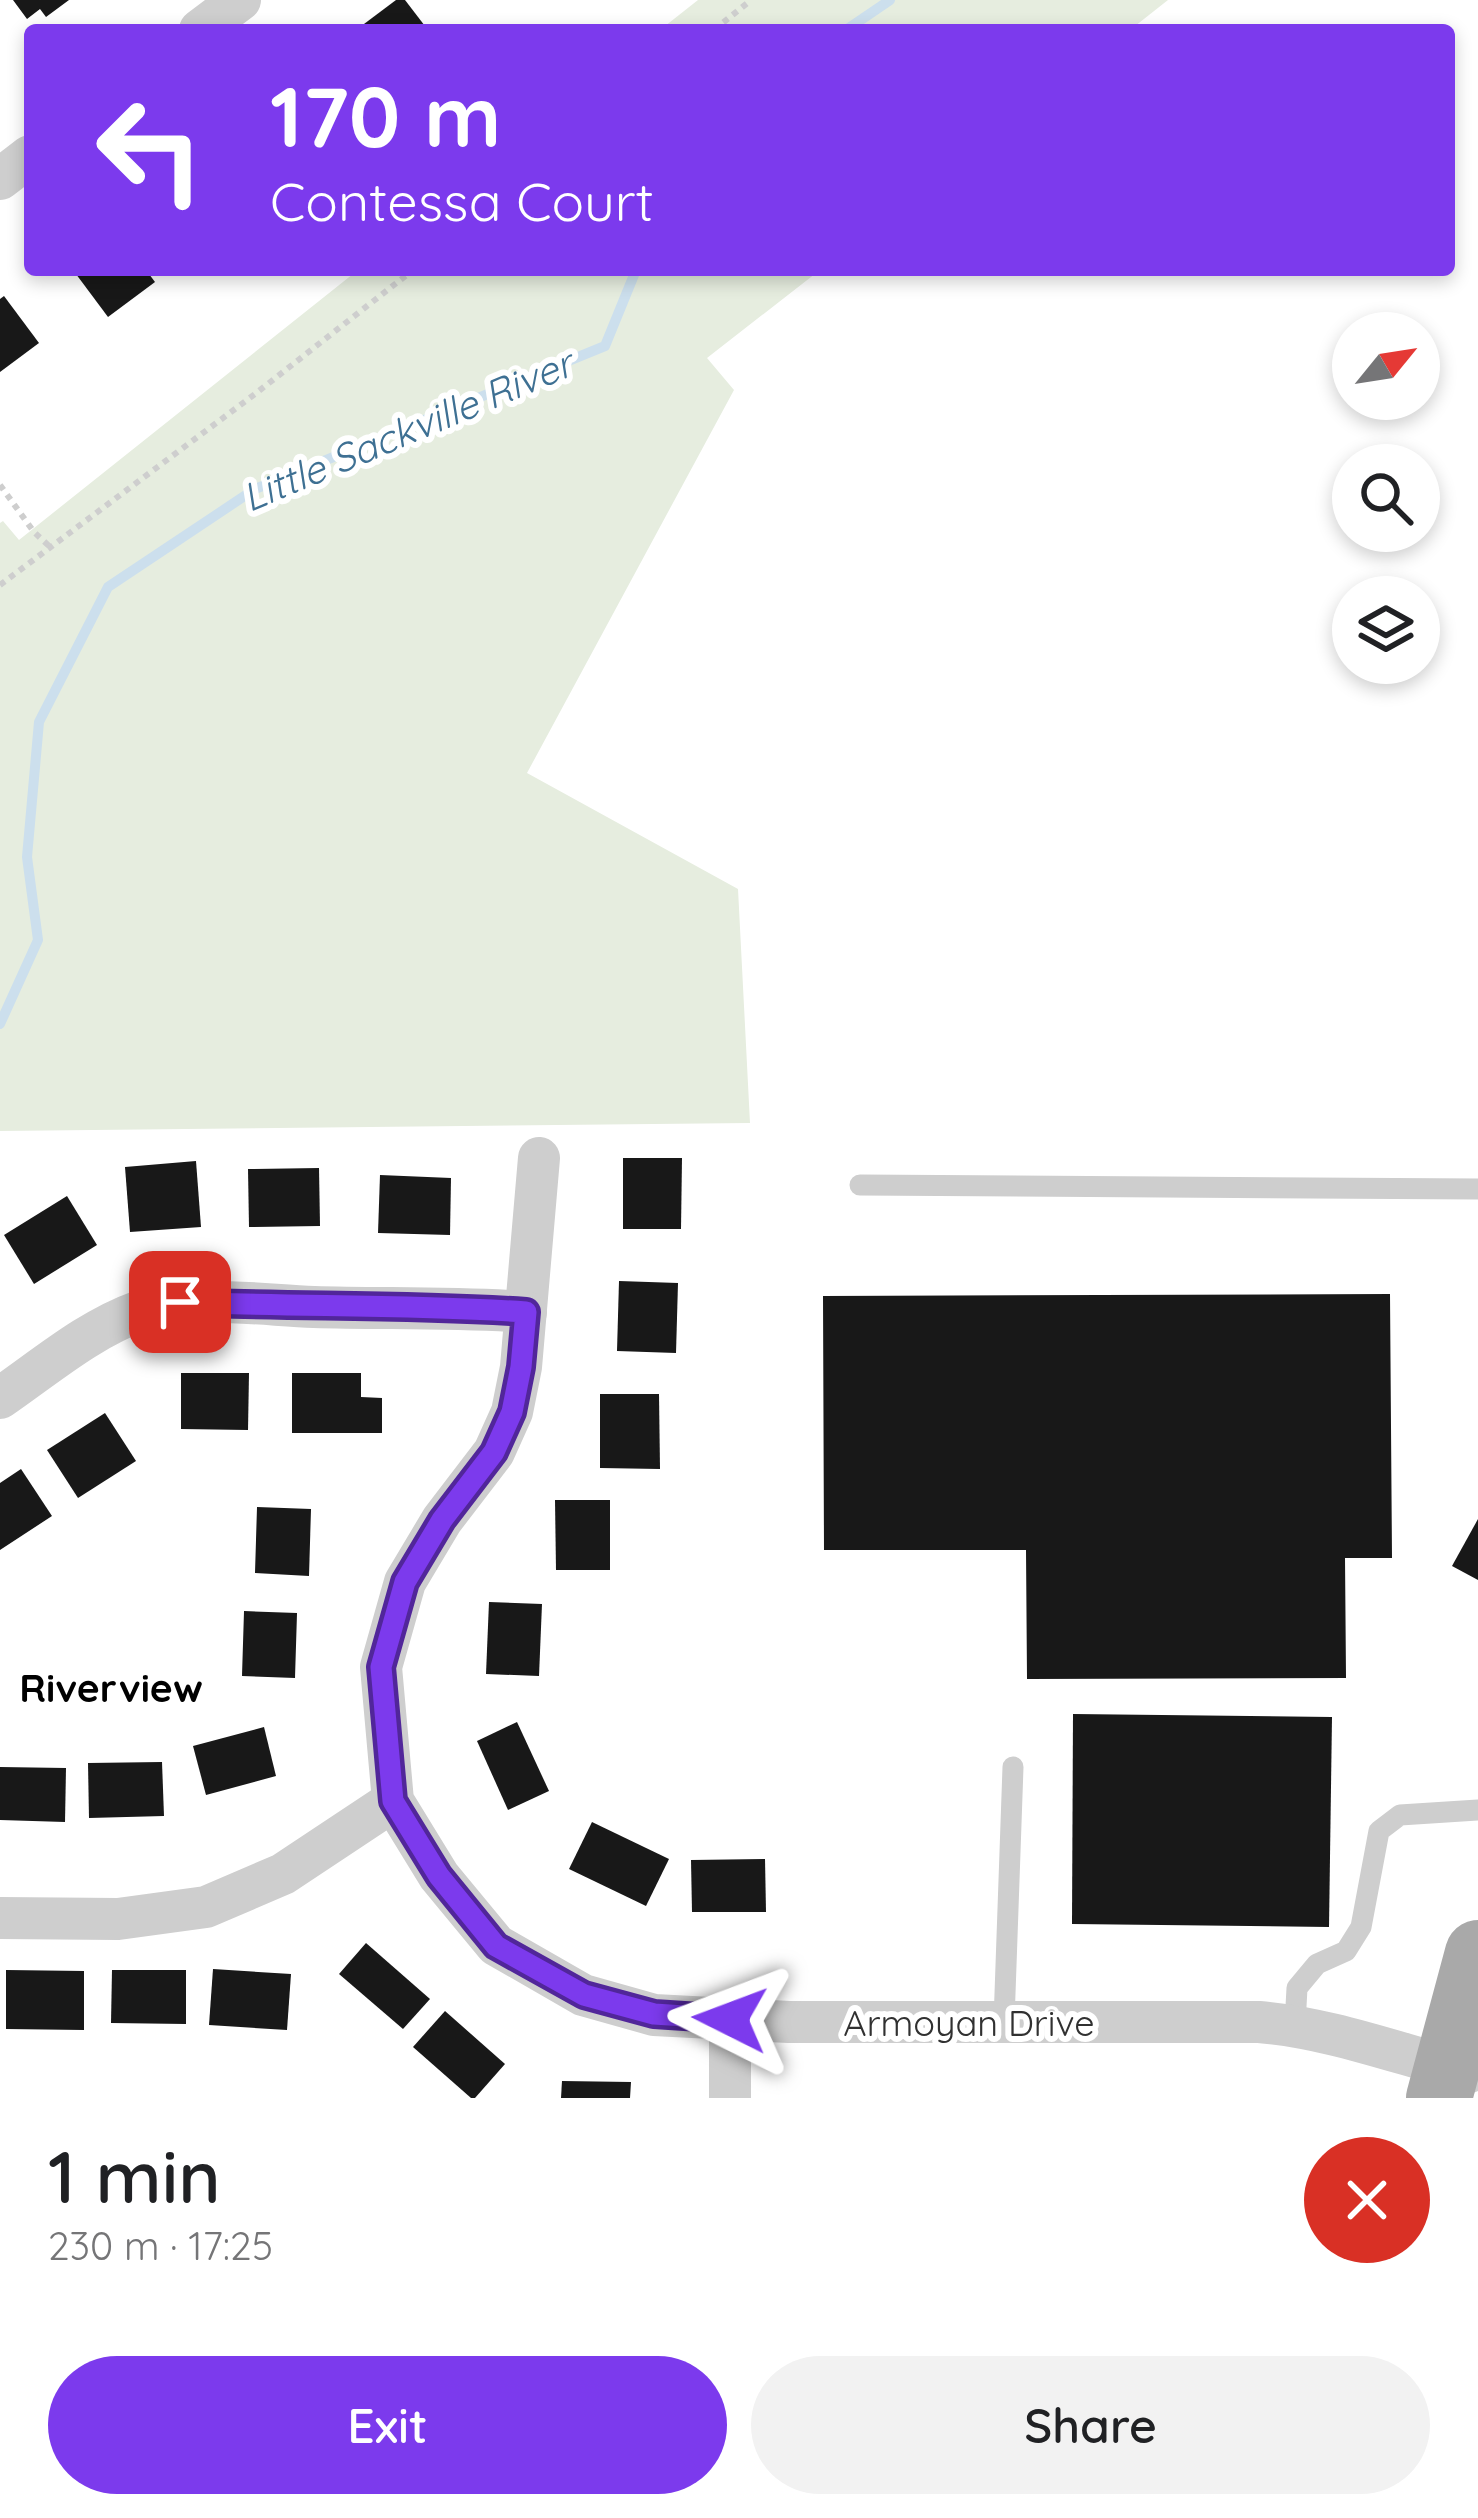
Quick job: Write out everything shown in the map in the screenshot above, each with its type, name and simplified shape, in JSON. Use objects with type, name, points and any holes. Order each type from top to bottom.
[{"type":"main road","points":[[1454,2079],[1478,1953]]},
{"type":"street","points":[[208,24],[240,0]]},
{"type":"street","points":[[0,179],[24,161]]},
{"type":"street","name":"Armoyan Drive","points":[[539,1158],[521,1367],[512,1412],[494,1452],[442,1520],[405,1582],[381,1667],[393,1801],[439,1876],[496,1946],[584,1995],[654,2014],[789,2022],[1295,2025],[1352,2038],[1454,2079]]},
{"type":"street","points":[[0,1398],[110,1324],[180,1302],[526,1312]]},
{"type":"street","points":[[0,1918],[118,1919],[206,1907],[283,1874],[393,1801]]},
{"type":"street","points":[[730,2019],[730,2098]]},
{"type":"lane","points":[[860,1185],[1478,1189]]},
{"type":"lane","points":[[1004,2022],[1013,1767]]},
{"type":"lane","points":[[1295,2025],[1298,1988],[1317,1964],[1346,1951],[1361,1927],[1379,1831],[1400,1815],[1478,1810]]},
{"type":"path","points":[[721,24],[751,0]]},
{"type":"path","points":[[0,585],[256,394],[404,276]]},
{"type":"path","points":[[0,485],[49,546]]},
{"type":"shaded area","points":[[698,0],[1168,0],[1138,24],[668,24]]},
{"type":"shaded area","points":[[350,276],[812,276],[707,358],[734,390],[527,773],[738,889],[750,1123],[0,1131],[0,523],[19,540]]},
{"type":"building","points":[[13,0],[69,0],[46,17],[40,9],[27,19]]},
{"type":"building","points":[[396,0],[405,0],[423,24],[364,24]]},
{"type":"building","points":[[77,276],[150,276],[155,282],[108,317]]},
{"type":"building","points":[[4,296],[39,343],[0,372],[0,299]]},
{"type":"building","points":[[623,1158],[682,1158],[681,1229],[623,1229]]},
{"type":"building","points":[[196,1161],[201,1227],[130,1232],[125,1167]]},
{"type":"building","points":[[319,1168],[320,1226],[249,1227],[248,1169]]},
{"type":"building","points":[[380,1175],[451,1178],[450,1235],[378,1233]]},
{"type":"building","points":[[67,1196],[97,1245],[34,1284],[4,1235]]},
{"type":"building","points":[[619,1281],[678,1283],[676,1353],[617,1351]]},
{"type":"building","points":[[1390,1294],[1392,1558],[1345,1558],[1346,1678],[1027,1679],[1026,1550],[824,1550],[823,1296]]},
{"type":"building","points":[[181,1373],[249,1373],[248,1430],[181,1429]]},
{"type":"building","points":[[292,1373],[361,1373],[361,1397],[382,1398],[382,1433],[292,1433]]},
{"type":"building","points":[[600,1394],[659,1394],[660,1469],[600,1468]]},
{"type":"building","points":[[105,1413],[136,1461],[78,1498],[47,1450]]},
{"type":"building","points":[[21,1469],[52,1516],[0,1550],[0,1483]]},
{"type":"building","points":[[555,1500],[610,1500],[610,1570],[556,1570]]},
{"type":"building","points":[[257,1507],[311,1509],[309,1576],[255,1573]]},
{"type":"building","points":[[1478,1519],[1478,1580],[1452,1566]]},
{"type":"building","points":[[489,1602],[542,1604],[539,1676],[486,1674]]},
{"type":"building","points":[[244,1611],[297,1613],[295,1678],[242,1676]]},
{"type":"building","points":[[1073,1714],[1332,1717],[1329,1927],[1072,1924]]},
{"type":"building","points":[[517,1722],[549,1791],[508,1810],[477,1741]]},
{"type":"building","points":[[264,1727],[276,1776],[206,1795],[193,1746]]},
{"type":"building","points":[[162,1762],[164,1816],[89,1818],[88,1763]]},
{"type":"building","points":[[0,1767],[66,1768],[65,1822],[0,1820]]},
{"type":"building","points":[[592,1822],[669,1859],[646,1906],[569,1869]]},
{"type":"building","points":[[765,1859],[766,1912],[692,1912],[691,1860]]},
{"type":"building","points":[[366,1943],[430,1999],[403,2029],[339,1974]]},
{"type":"building","points":[[213,1969],[291,1974],[287,2030],[209,2025]]},
{"type":"building","points":[[6,1970],[84,1971],[84,2030],[6,2029]]},
{"type":"building","points":[[112,1970],[186,1970],[186,2024],[111,2023]]},
{"type":"building","points":[[445,2011],[505,2064],[475,2098],[413,2047]]},
{"type":"building","points":[[562,2081],[631,2082],[630,2098],[561,2098]]},
{"type":"waterway","name":"Little Sackville River","points":[[855,24],[890,0]]},
{"type":"waterway","name":"Little Sackville River","points":[[0,1024],[38,940],[27,857],[39,722],[108,587],[255,489],[605,346],[634,276]]},
{"type":"district","name":"Riverview","points":[[111,1687]]},
{"type":"route","points":[[180,1302],[526,1312],[512,1412],[494,1452],[442,1520],[405,1582],[381,1667],[393,1801],[439,1876],[496,1946],[584,1995],[654,2014],[730,2019]]}]
